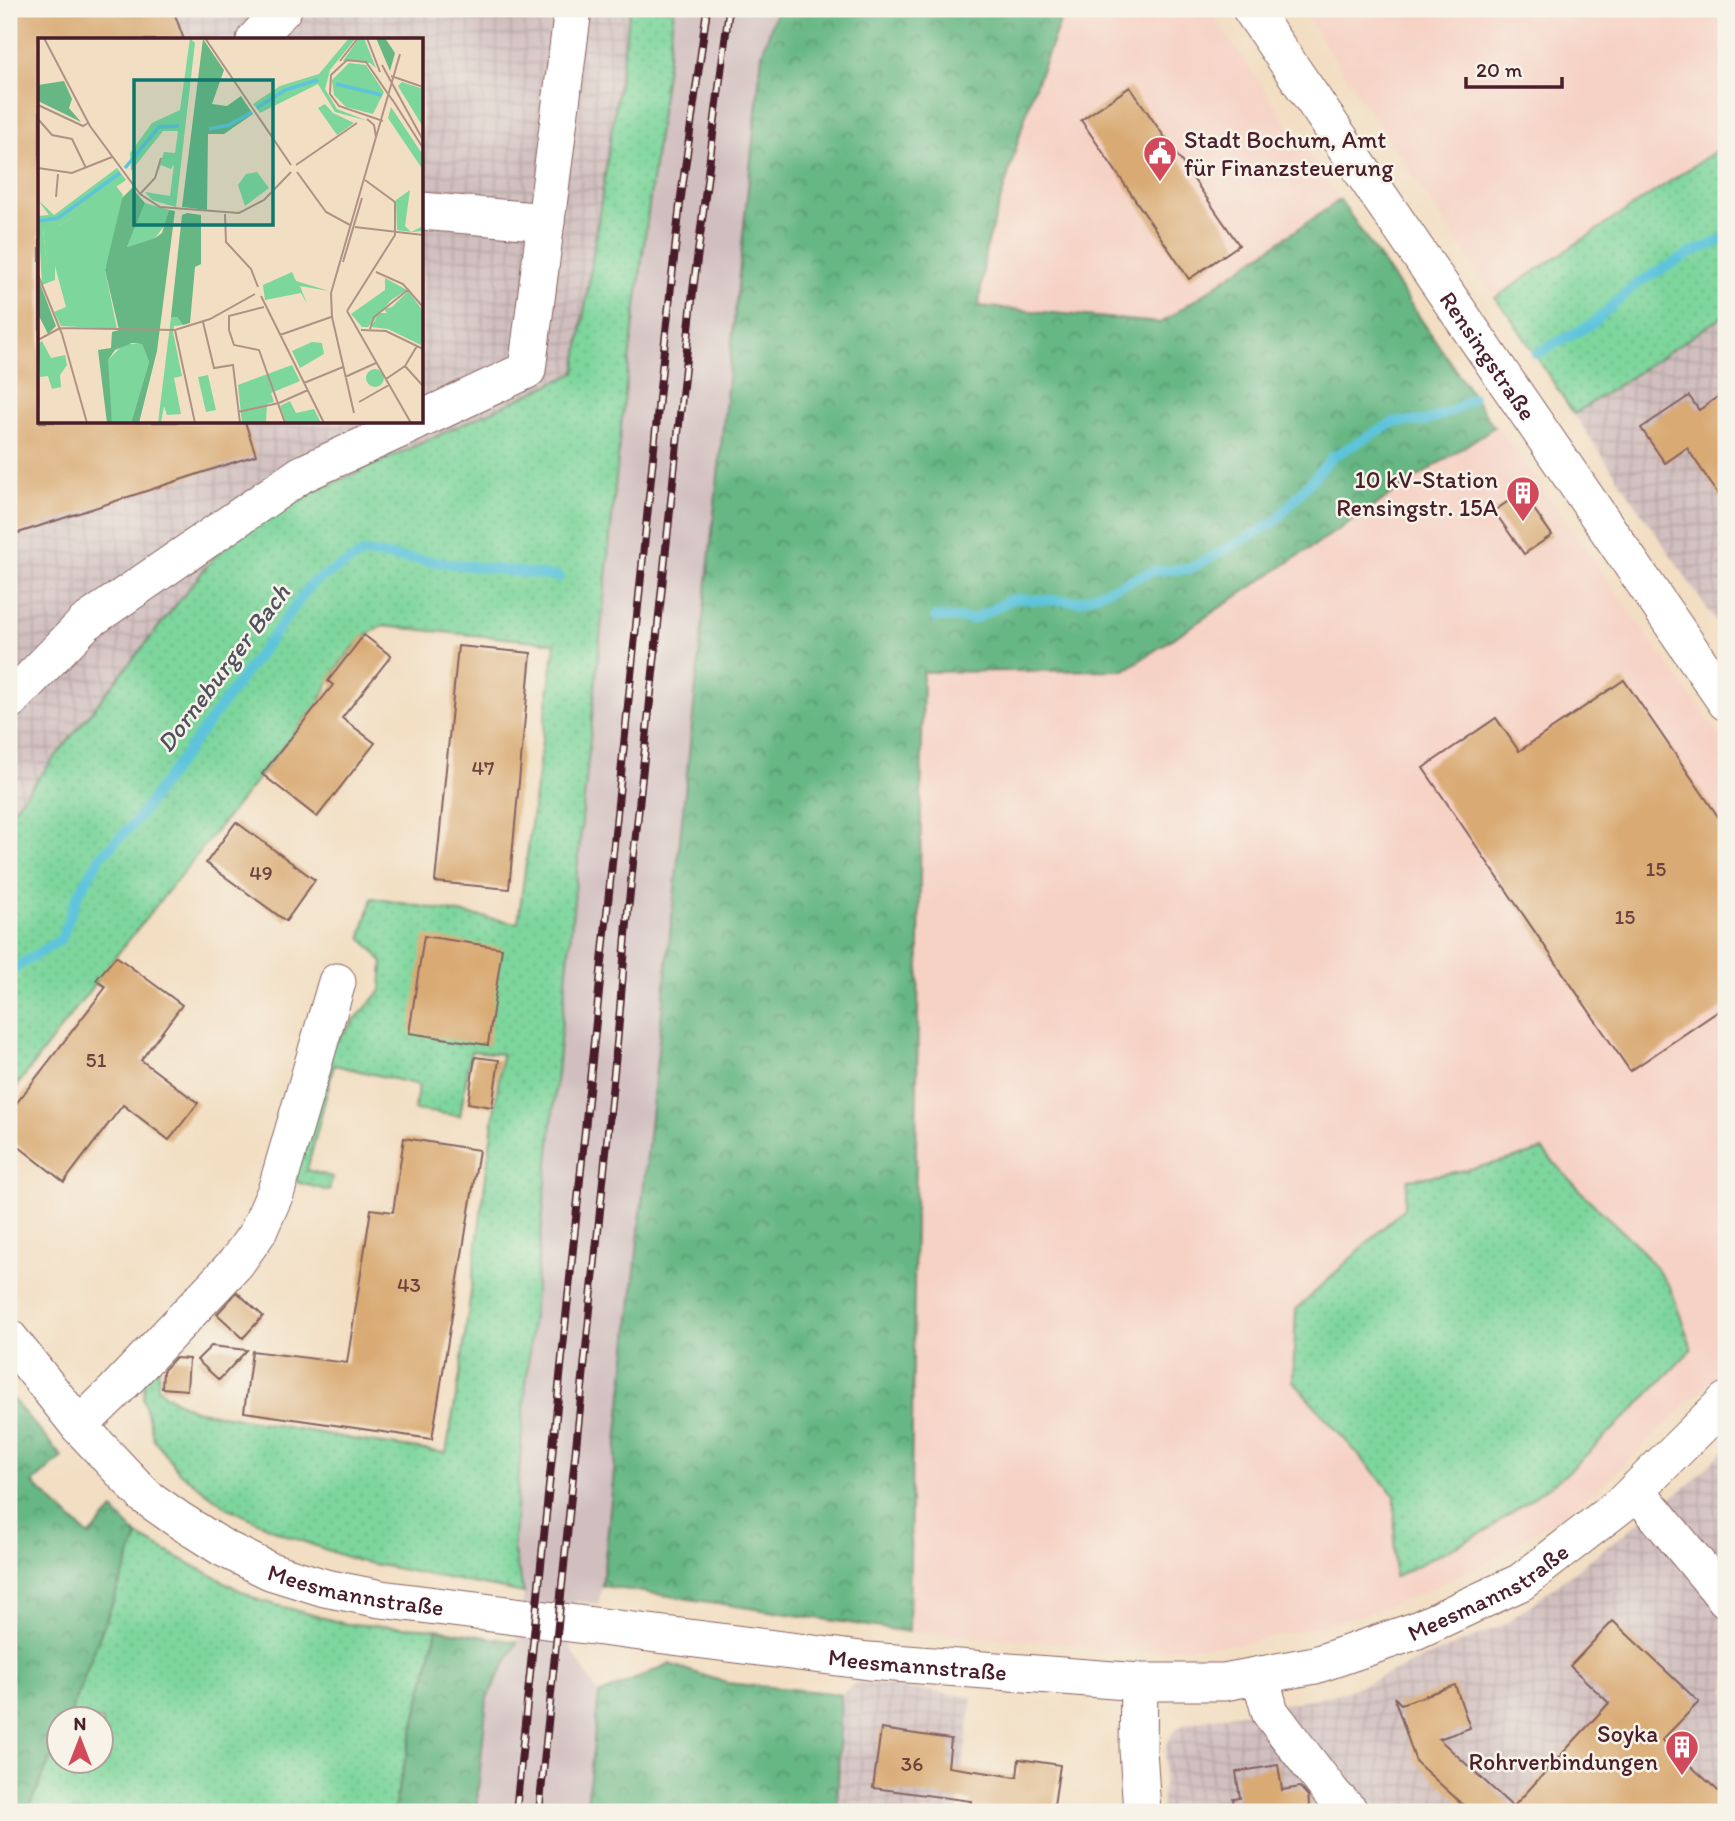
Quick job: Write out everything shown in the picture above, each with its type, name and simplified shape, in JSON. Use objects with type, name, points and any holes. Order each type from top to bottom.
[{"type":"street","points":[[257,38],[283,9]]},
{"type":"street","points":[[424,418],[527,370],[573,9]]},
{"type":"street","name":"Rensingstraße","points":[[1251,9],[1726,702]]},
{"type":"street","points":[[424,211],[546,222]]},
{"type":"street","points":[[9,701],[85,623],[302,474],[412,424]]},
{"type":"street","points":[[79,1426],[236,1263],[258,1232],[276,1191],[337,982]]},
{"type":"street","name":"Meesmannstraße","points":[[9,1338],[79,1426],[145,1496],[223,1548],[270,1571],[325,1588],[381,1599],[869,1661],[1139,1682],[1224,1682],[1315,1665],[1415,1631],[1521,1582],[1623,1503],[1726,1401]]},
{"type":"street","points":[[1636,1490],[1726,1599]]},
{"type":"street","points":[[1260,1675],[1270,1712],[1333,1795],[1350,1812]]},
{"type":"street","points":[[1139,1682],[1138,1749],[1142,1812]]},
{"type":"shaded area","points":[[9,9],[630,9],[575,373],[253,520],[9,815]]},
{"type":"shaded area","points":[[674,9],[777,9],[762,54],[602,1586],[598,1604],[575,1601],[571,1649],[599,1695],[586,1812],[476,1812],[487,1698],[517,1642],[524,1593],[513,1549],[526,1384],[622,417]]},
{"type":"shaded area","points":[[1065,9],[1209,9],[1340,200],[1161,323],[979,306],[985,253],[1031,97]]},
{"type":"shaded area","points":[[1301,9],[1726,9],[1726,144],[1495,298]]},
{"type":"shaded area","points":[[1726,314],[1726,636],[1574,414]]},
{"type":"shaded area","points":[[1497,426],[1726,745],[1726,1366],[1597,1489],[1550,1523],[1487,1562],[1419,1594],[1360,1616],[1251,1642],[1188,1648],[1105,1651],[1074,1644],[909,1632],[923,672],[1125,670]]},
{"type":"shaded area","points":[[1726,1448],[1726,1812],[1161,1812],[1166,1744],[1175,1730],[1185,1724],[1345,1692],[1505,1624],[1691,1483]]},
{"type":"shaded area","points":[[857,1682],[972,1697],[957,1812],[837,1812],[841,1694]]},
{"type":"green space","points":[[630,9],[674,9],[622,417],[526,1384],[513,1549],[524,1593],[358,1561],[285,1535],[228,1508],[179,1472],[154,1439],[143,1399],[146,1375],[159,1362],[158,1387],[166,1396],[194,1410],[363,1441],[446,1453],[460,1374],[502,1054],[471,1051],[460,1116],[414,1110],[419,1085],[334,1065],[307,1170],[332,1177],[329,1191],[293,1181],[329,1048],[381,991],[383,962],[361,937],[372,898],[518,923],[555,643],[382,626],[362,639],[345,657],[320,701],[116,956],[9,1096],[9,815],[231,536],[253,520],[575,373]]},
{"type":"green space","points":[[777,9],[1065,9],[1031,97],[985,253],[979,306],[1161,323],[1340,200],[1494,427],[1125,670],[923,672],[909,1632],[602,1586],[762,54]]},
{"type":"green space","points":[[1726,144],[1726,314],[1574,414],[1510,316],[1495,298]]},
{"type":"green space","points":[[1542,1150],[1587,1198],[1640,1248],[1670,1287],[1692,1349],[1566,1474],[1486,1531],[1394,1577],[1395,1496],[1293,1381],[1296,1310],[1404,1208],[1408,1179],[1476,1168]]},
{"type":"green space","points":[[9,1395],[62,1457],[33,1483],[89,1536],[113,1510],[138,1536],[73,1706],[46,1706],[46,1769],[27,1812],[9,1812]]},
{"type":"green space","points":[[138,1536],[258,1600],[346,1624],[437,1629],[393,1812],[27,1812],[46,1769],[46,1776],[116,1776],[116,1706],[73,1706]]},
{"type":"green space","points":[[437,1629],[517,1642],[487,1698],[476,1812],[393,1812]]},
{"type":"green space","points":[[669,1664],[727,1683],[841,1694],[837,1812],[586,1812],[599,1695]]},
{"type":"building","points":[[9,9],[173,9],[183,38],[38,38],[38,424],[246,424],[256,455],[9,536]]},
{"type":"building","name":"Stadt Bochum, Amt für Finanzsteuerung","points":[[1130,87],[1239,245],[1189,279],[1081,120]]},
{"type":"building","points":[[1726,391],[1726,506],[1687,448],[1665,463],[1641,428],[1689,396],[1699,410]]},
{"type":"building","name":"10 kV-Station Rensingstr. 15A","points":[[1522,492],[1552,535],[1524,554],[1494,511]]},
{"type":"building","points":[[364,635],[391,656],[342,718],[375,743],[317,817],[262,774],[333,685],[328,681]]},
{"type":"building","points":[[458,646],[531,653],[509,889],[435,882]]},
{"type":"building","points":[[1624,680],[1726,828],[1726,1006],[1630,1071],[1423,768],[1496,718],[1519,751]]},
{"type":"building","points":[[236,822],[315,880],[286,921],[206,863]]},
{"type":"building","points":[[424,936],[502,948],[488,1045],[409,1033]]},
{"type":"building","points":[[116,956],[182,1005],[141,1060],[198,1103],[169,1140],[123,1105],[64,1182],[9,1139],[9,1113],[106,987],[96,980]]},
{"type":"building","points":[[475,1057],[499,1060],[492,1107],[468,1103]]},
{"type":"building","points":[[404,1138],[479,1150],[432,1439],[244,1412],[252,1351],[347,1363],[371,1209],[393,1212]]},
{"type":"building","points":[[237,1292],[263,1316],[243,1338],[217,1314]]},
{"type":"building","points":[[211,1346],[247,1350],[219,1380],[197,1360]]},
{"type":"building","points":[[175,1358],[189,1359],[187,1390],[162,1388],[163,1371]]},
{"type":"building","points":[[1613,1621],[1699,1702],[1662,1740],[1726,1798],[1726,1812],[1471,1812],[1416,1762],[1394,1697],[1401,1704],[1455,1685],[1470,1728],[1439,1739],[1513,1807],[1609,1703],[1570,1666]]},
{"type":"building","points":[[881,1729],[951,1739],[948,1767],[1017,1777],[1019,1759],[1060,1765],[1053,1812],[970,1812],[971,1801],[873,1788]]},
{"type":"building","points":[[1278,1765],[1282,1790],[1300,1787],[1308,1796],[1310,1812],[1234,1812],[1233,1799],[1240,1798],[1236,1772]]},
{"type":"waterway","name":"Dorneburger Bach","points":[[1536,354],[1592,324],[1636,284],[1726,236]]},
{"type":"waterway","name":"Dorneburger Bach","points":[[935,617],[974,619],[1012,599],[1080,601],[1153,571],[1189,569],[1274,523],[1332,457],[1394,422],[1426,421],[1450,412],[1473,398]]},
{"type":"waterway","name":"Dorneburger Bach","points":[[9,972],[61,939],[77,897],[100,857],[134,823],[312,583],[364,553],[559,577]]},
{"type":"railway","points":[[516,1812],[663,359],[680,204],[707,9]]},
{"type":"railway","points":[[539,1812],[628,911],[693,291],[729,9]]},
{"type":"place","name":"Stadt Bochum, Amt für Finanzsteuerung","points":[[1160,183]]},
{"type":"place","name":"10 kV-Station Rensingstr. 15A","points":[[1523,523]]},
{"type":"place","name":"Soyka Rohrverbindungen","points":[[1682,1777]]}]
